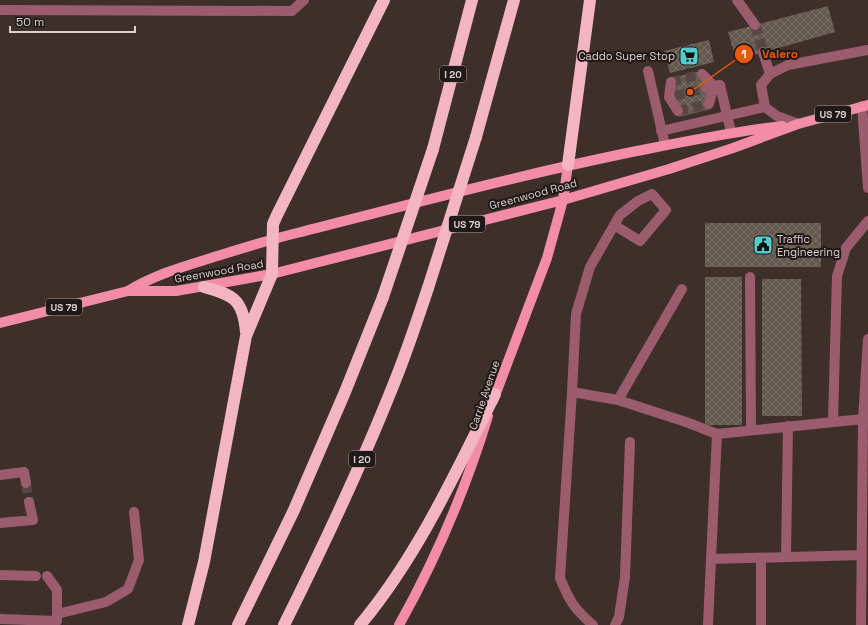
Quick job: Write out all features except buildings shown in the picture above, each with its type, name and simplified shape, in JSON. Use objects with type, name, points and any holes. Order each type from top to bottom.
[{"type":"highway","points":[[188,625],[204,562],[246,336],[272,274],[273,224],[384,0]]},
{"type":"highway","name":"I 20","points":[[238,625],[294,510],[345,392],[382,297],[433,149],[472,0]]},
{"type":"highway","name":"I 20","points":[[284,625],[323,547],[374,432],[400,367],[428,288],[476,137],[514,0]]},
{"type":"highway","points":[[568,165],[590,0]]},
{"type":"highway","points":[[204,287],[221,291],[231,296],[242,309],[246,336]]},
{"type":"highway","points":[[360,625],[390,585],[432,516],[495,394]]},
{"type":"main road","name":"Greenwood Road","points":[[0,324],[128,291],[176,291],[272,274],[563,200],[712,155],[798,124],[865,105]]},
{"type":"main road","name":"Greenwood Road","points":[[128,291],[143,282],[165,273],[273,239],[520,176],[731,132],[798,124]]},
{"type":"main road","name":"Carrie Avenue","points":[[399,625],[448,524],[480,443],[495,394],[547,258],[563,200],[568,165]]},
{"type":"street","points":[[737,0],[755,25]]},
{"type":"street","points":[[0,10],[292,10],[304,1]]},
{"type":"street","points":[[798,124],[777,116],[765,107],[761,85],[770,74],[788,64],[868,50]]},
{"type":"street","points":[[763,52],[770,74]]},
{"type":"street","points":[[648,71],[665,145]]},
{"type":"street","points":[[702,74],[710,87],[710,104]]},
{"type":"street","points":[[671,82],[672,97],[678,111]]},
{"type":"street","points":[[710,87],[720,85],[731,132]]},
{"type":"street","points":[[655,100],[672,97]]},
{"type":"street","points":[[865,105],[868,188]]},
{"type":"street","points":[[661,131],[765,107]]},
{"type":"street","points":[[593,625],[582,616],[569,600],[560,578],[576,314],[590,267],[614,225],[620,215],[638,201],[652,194],[666,210],[640,242],[614,225]]},
{"type":"street","points":[[833,421],[837,276],[846,248],[868,221]]},
{"type":"street","points":[[750,277],[751,430]]},
{"type":"street","points":[[618,400],[682,289]]},
{"type":"street","points":[[861,625],[862,419],[868,338]]},
{"type":"street","points":[[572,392],[618,400],[686,422],[716,434],[862,419]]},
{"type":"street","points":[[786,557],[788,426]]},
{"type":"street","points":[[708,625],[716,434]]},
{"type":"street","points":[[615,625],[619,617],[626,577],[630,442]]},
{"type":"street","points":[[0,475],[24,472],[26,483]]},
{"type":"street","points":[[0,523],[33,520],[29,502]]},
{"type":"street","points":[[0,619],[57,620],[106,602],[128,589],[139,560],[134,512]]},
{"type":"street","points":[[711,558],[862,556]]},
{"type":"street","points":[[761,558],[762,625]]},
{"type":"street","points":[[0,575],[36,576]]},
{"type":"street","points":[[47,576],[57,590],[57,620]]},
{"type":"tunnel","points":[[755,25],[763,52]]},
{"type":"tunnel","points":[[671,82],[702,74]]},
{"type":"tunnel","points":[[675,96],[706,88]]},
{"type":"tunnel","points":[[678,111],[709,104]]},
{"type":"tunnel","points":[[26,483],[29,502]]},
{"type":"place","name":"Caddo Super Stop","points":[[689,56]]},
{"type":"place","name":"Valero","points":[[690,92]]},
{"type":"place","name":"Traffic Engineering","points":[[763,245]]}]
